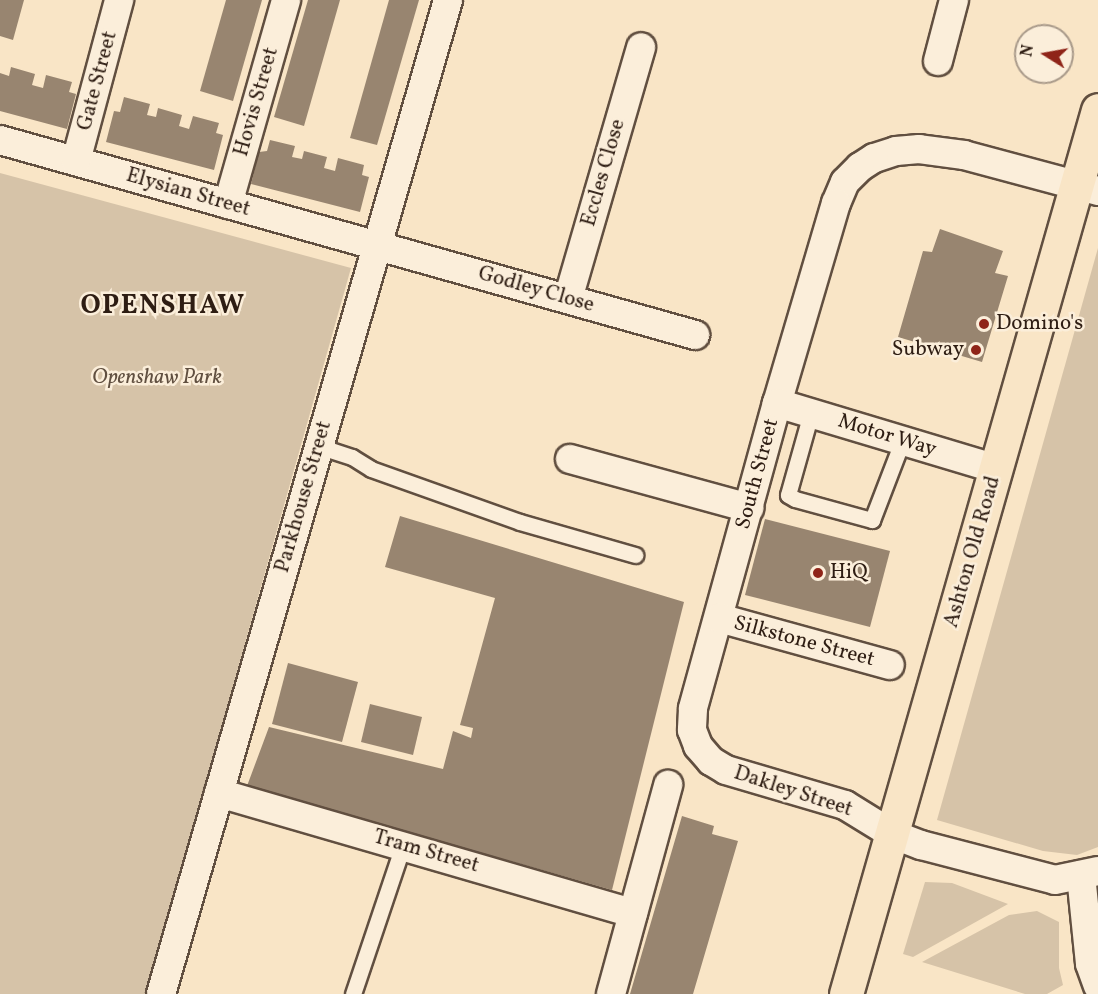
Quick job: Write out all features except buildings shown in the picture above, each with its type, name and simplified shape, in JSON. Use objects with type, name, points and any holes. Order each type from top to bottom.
[{"type":"highway","name":"Ashton Old Road","points":[[846,994],[997,469],[1088,188],[1098,110]]},
{"type":"street","name":"Gate Street","points":[[76,161],[119,0]]},
{"type":"street","name":"Hovis Street","points":[[228,204],[286,0]]},
{"type":"street","name":"Parkhouse Street","points":[[161,994],[448,0]]},
{"type":"street","points":[[938,61],[954,0]]},
{"type":"street","name":"Eccles Close","points":[[568,299],[641,47]]},
{"type":"street","name":"Elysian Street","points":[[0,140],[376,244]]},
{"type":"street","name":"South Street","points":[[698,746],[692,730],[693,709],[777,403],[836,203],[845,182],[860,167],[896,151],[919,149],[964,155],[1088,188]]},
{"type":"street","name":"Godley Close","points":[[376,244],[695,335]]},
{"type":"street","name":"Motor Way","points":[[777,403],[997,469]]},
{"type":"street","points":[[570,459],[749,508]]},
{"type":"street","name":"Silkstone Street","points":[[719,618],[890,665]]},
{"type":"street","name":"Dakley Street","points":[[698,746],[711,761],[726,770],[845,805],[892,834],[1055,880],[1089,873]]},
{"type":"street","points":[[611,994],[668,785]]},
{"type":"street","name":"Tram Street","points":[[219,793],[633,913]]},
{"type":"street","points":[[1089,873],[1090,964],[1098,986]]},
{"type":"lane","points":[[811,413],[788,495],[795,500],[872,520],[902,442]]},
{"type":"lane","points":[[318,446],[352,457],[371,469],[520,522],[635,555]]},
{"type":"lane","points":[[353,994],[403,845]]},
{"type":"green space","name":"Openshaw Park","points":[[0,173],[351,268],[146,994],[0,994]]},
{"type":"green space","points":[[1098,248],[1098,847],[1077,855],[1043,851],[937,820]]},
{"type":"green space","points":[[925,882],[952,883],[1008,904],[913,957],[903,954]]},
{"type":"green space","points":[[1037,911],[1059,922],[1059,968],[1063,985],[1047,994],[1025,994],[922,962],[1009,915]]},
{"type":"place","name":"Domino's","points":[[984,324]]},
{"type":"place","name":"Subway","points":[[976,350]]},
{"type":"place","name":"HiQ","points":[[818,573]]},
{"type":"district","name":"OPENSHAW","points":[[163,307]]}]
